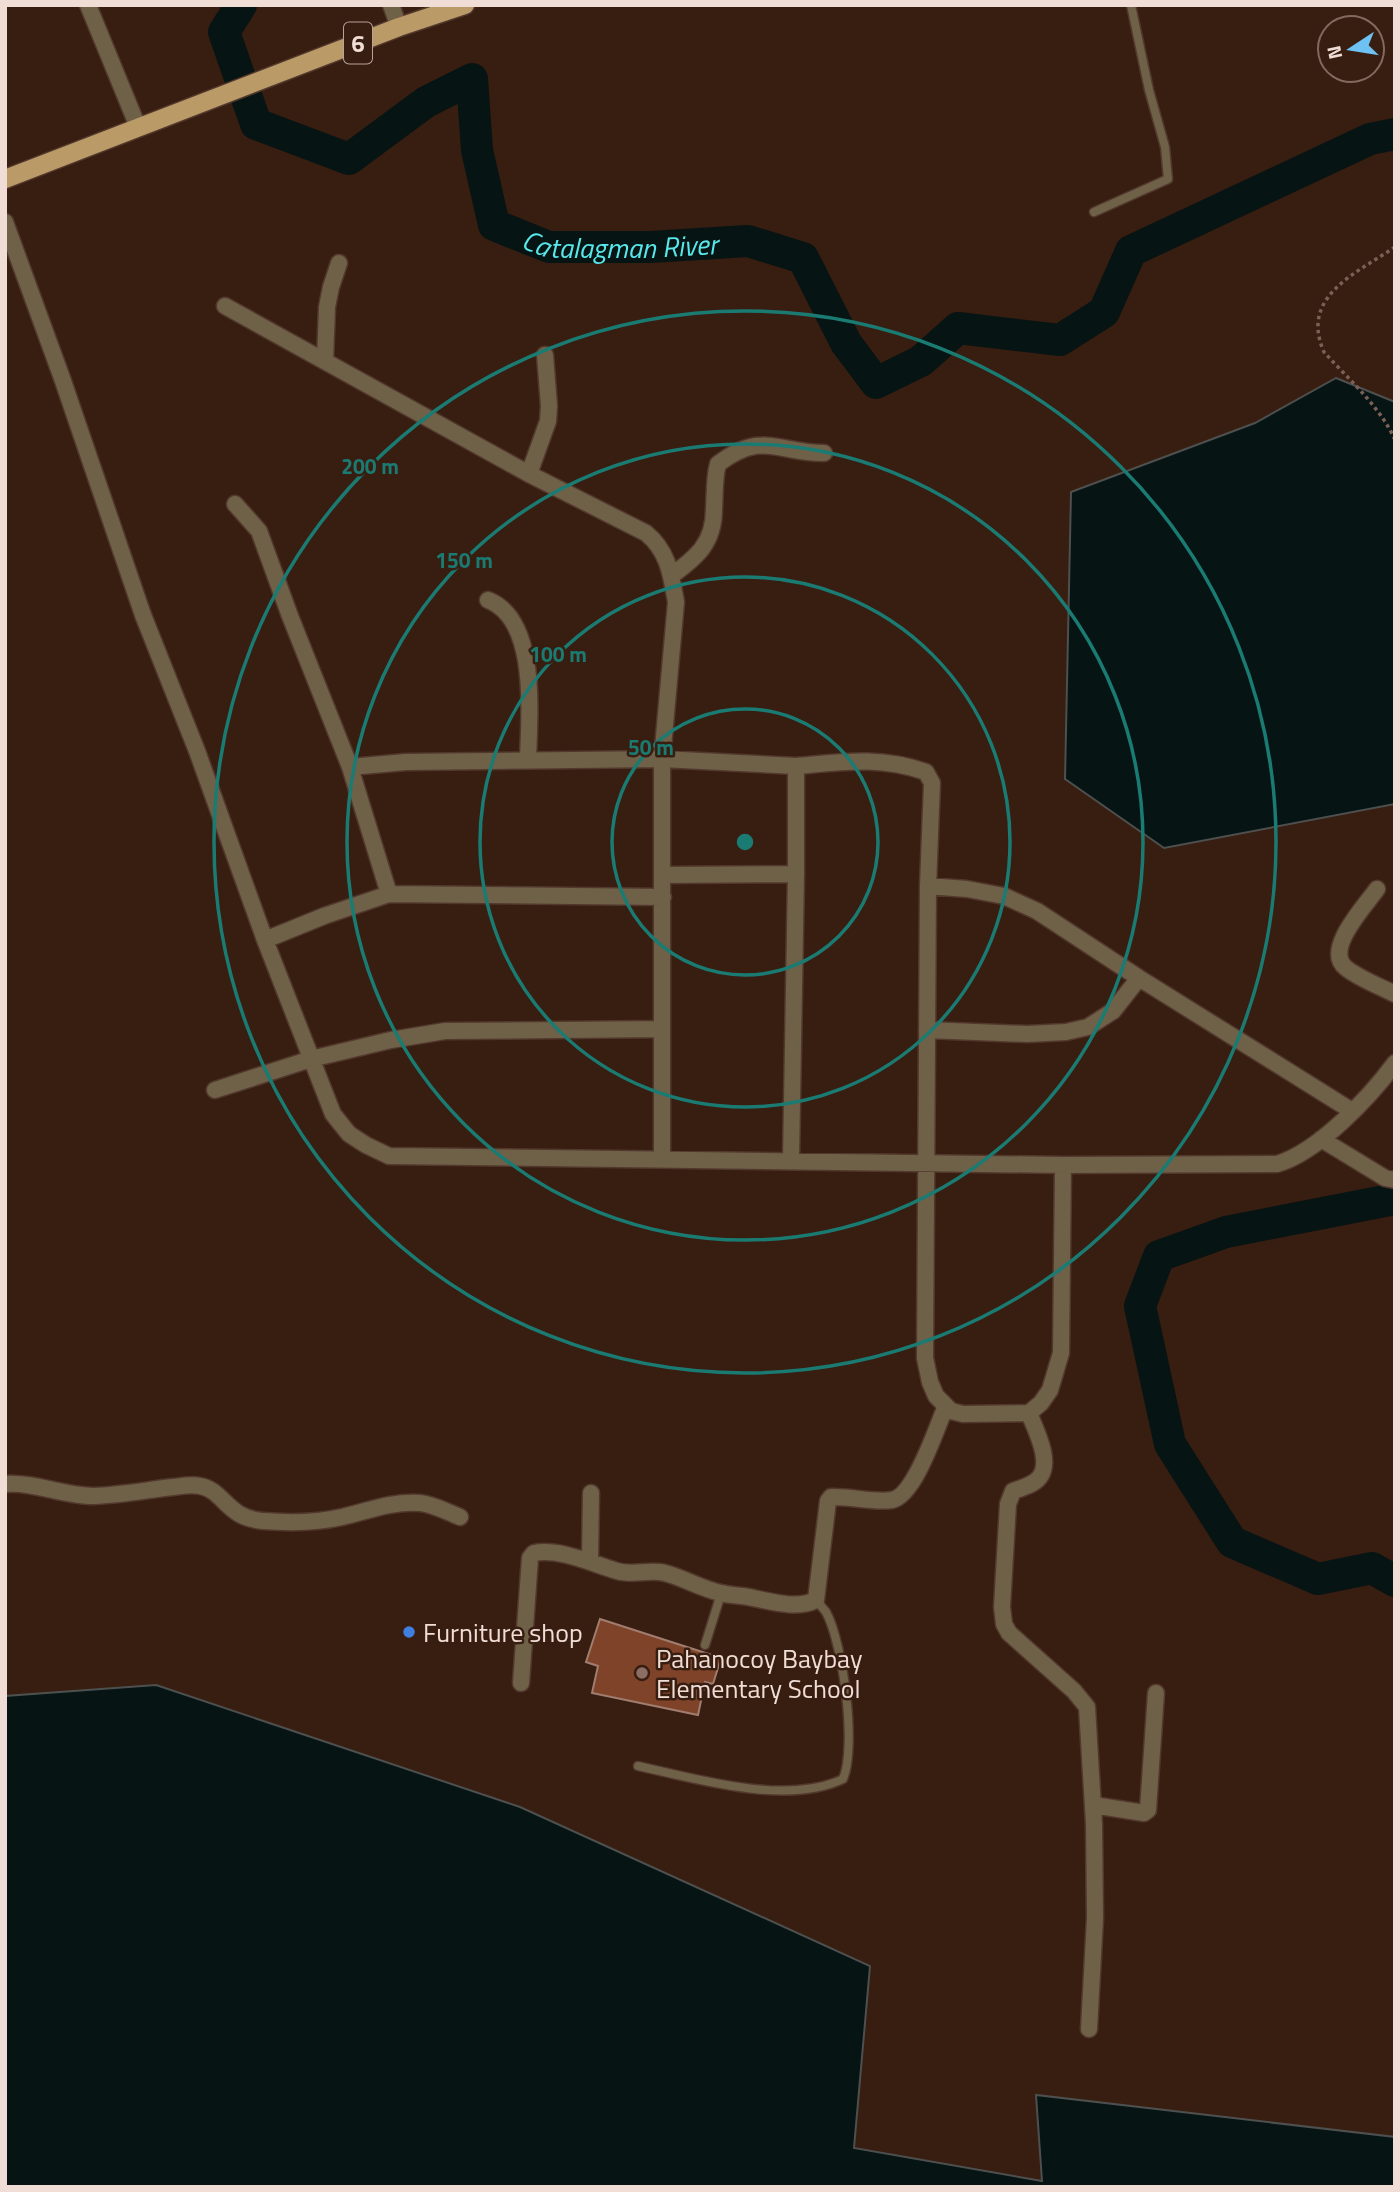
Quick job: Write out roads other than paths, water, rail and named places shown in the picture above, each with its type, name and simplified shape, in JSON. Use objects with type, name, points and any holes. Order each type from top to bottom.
[{"type":"main road","name":"6","points":[[5,179],[399,27],[465,5]]},
{"type":"street","points":[[88,5],[138,127]]},
{"type":"street","points":[[391,5],[399,27]]},
{"type":"street","points":[[5,222],[143,615],[197,751],[311,1059],[333,1114],[349,1134],[366,1145],[389,1156],[1063,1165],[1277,1164],[1291,1160],[1321,1139],[1352,1111],[1395,1063]]},
{"type":"street","points":[[326,361],[327,307],[340,263]]},
{"type":"street","points":[[225,306],[529,474],[646,533],[658,543],[671,576],[676,602],[662,759],[662,1160]]},
{"type":"street","points":[[529,474],[548,421],[545,355]]},
{"type":"street","points":[[671,576],[698,555],[709,536],[714,523],[718,464],[730,454],[766,444],[804,453],[824,453]]},
{"type":"street","points":[[235,504],[259,531],[350,767],[389,894]]},
{"type":"street","points":[[488,600],[500,604],[512,617],[524,655],[529,688],[528,760]]},
{"type":"street","points":[[350,767],[406,762],[662,759],[796,766],[873,760],[911,766],[926,772],[932,783],[928,886],[925,1358],[936,1396],[951,1410],[963,1414],[1029,1413],[1041,1403],[1050,1390],[1061,1353],[1063,1165]]},
{"type":"street","points":[[791,1160],[796,766]]},
{"type":"street","points":[[662,875],[796,874]]},
{"type":"street","points":[[928,886],[967,889],[1004,897],[1037,911],[1352,1111]]},
{"type":"street","points":[[1377,889],[1351,924],[1337,953],[1339,961],[1346,968],[1395,994]]},
{"type":"street","points":[[265,940],[389,894],[663,897]]},
{"type":"street","points":[[927,1030],[1027,1034],[1066,1032],[1088,1027],[1113,1011],[1139,978]]},
{"type":"street","points":[[215,1090],[311,1059],[390,1040],[445,1031],[662,1029]]},
{"type":"street","points":[[1321,1139],[1385,1178],[1395,1180]]},
{"type":"street","points":[[521,1683],[530,1558],[534,1553],[543,1551],[590,1561],[620,1572],[665,1573],[721,1594],[808,1604],[816,1600],[828,1501],[831,1497],[894,1500],[904,1494],[915,1478],[946,1406]]},
{"type":"street","points":[[1029,1413],[1045,1454],[1038,1480],[1013,1491],[1008,1504],[1002,1607],[1004,1624],[1009,1633],[1068,1685],[1087,1707],[1093,1805],[1095,1918],[1088,2029]]},
{"type":"street","points":[[5,1484],[24,1484],[65,1494],[95,1496],[199,1485],[217,1495],[230,1509],[248,1520],[311,1522],[408,1503],[423,1503],[460,1517]]},
{"type":"street","points":[[590,1561],[591,1493]]},
{"type":"street","points":[[1093,1805],[1144,1813],[1149,1810],[1156,1693]]},
{"type":"lane","points":[[1094,212],[1168,179],[1165,147],[1149,90],[1131,5]]},
{"type":"lane","points":[[705,1645],[721,1594]]},
{"type":"lane","points":[[638,1766],[773,1791],[835,1783],[843,1779],[848,1768],[847,1696],[831,1623],[816,1600]]},
{"type":"waterway","name":"Catalagman River","points":[[241,5],[224,32],[256,124],[349,159],[426,102],[472,79],[477,150],[494,225],[549,247],[650,247],[748,241],[803,258],[846,343],[876,383],[921,361],[958,328],[1060,340],[1104,312],[1131,251],[1370,139],[1395,134]]},
{"type":"waterway","points":[[1395,1199],[1226,1232],[1159,1256],[1140,1306],[1170,1444],[1232,1542],[1318,1579],[1372,1568],[1395,1581]]},
{"type":"place","name":"Furniture shop","points":[[409,1632]]},
{"type":"place","name":"Pahanocoy Baybay Elementary School","points":[[642,1673]]}]
